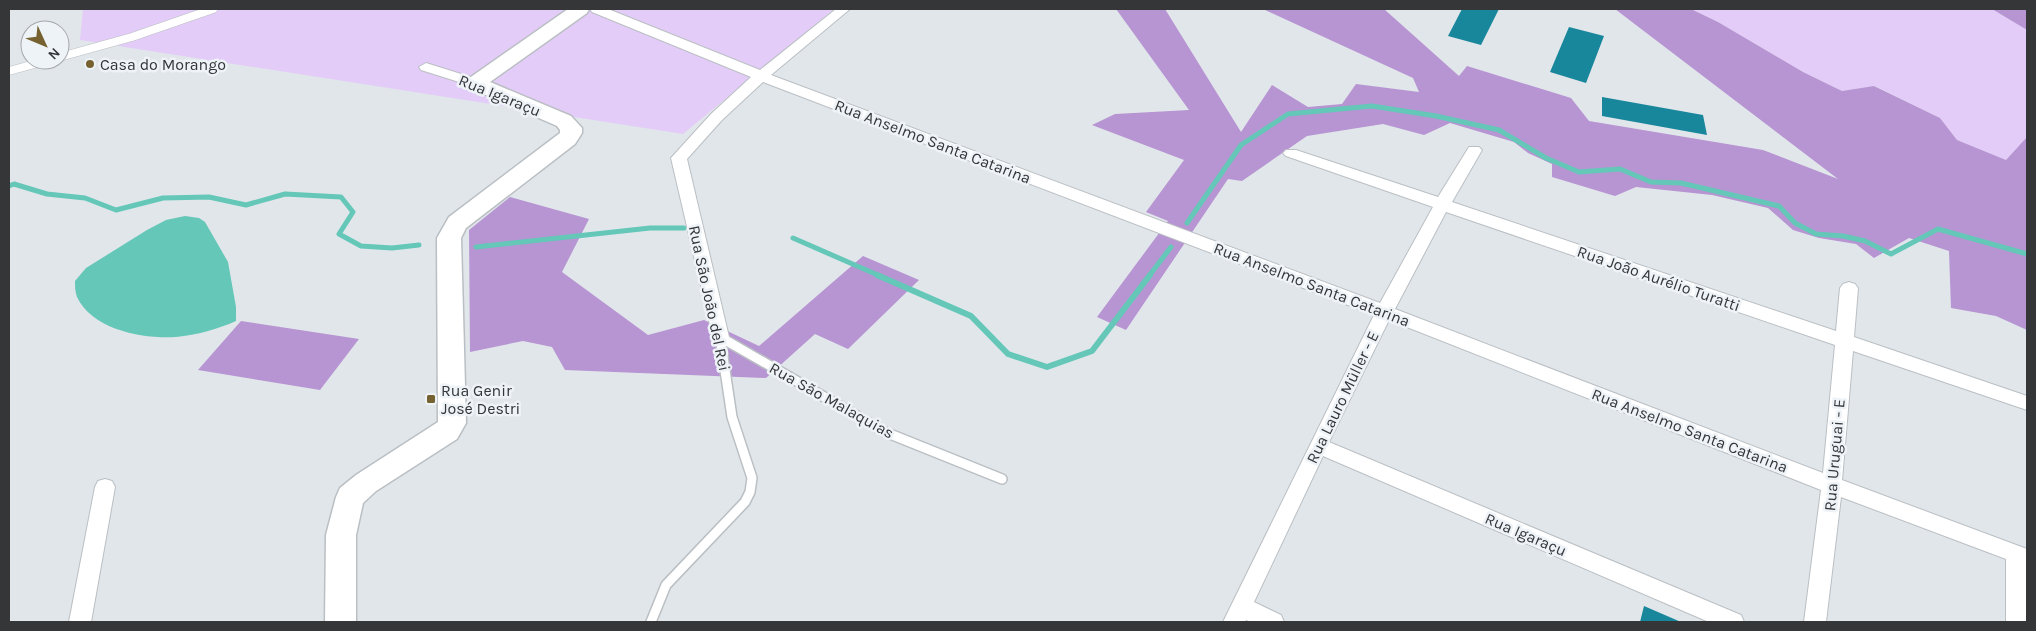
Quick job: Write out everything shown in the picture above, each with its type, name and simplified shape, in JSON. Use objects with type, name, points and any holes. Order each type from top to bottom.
[{"type":"street","points":[[475,83],[580,9]]},
{"type":"street","name":"Rua Anselmo Santa Catarina","points":[[597,9],[761,76],[1383,311],[2021,556]]},
{"type":"street","name":"Rua São João del Rei","points":[[720,337],[679,158],[712,120],[761,76],[844,9]]},
{"type":"street","name":"Rua Igaraçu","points":[[340,622],[341,534],[350,497],[366,483],[447,431],[452,422],[449,238],[452,230],[457,223],[567,139],[571,133],[571,128],[564,121],[475,83],[426,67]]},
{"type":"street","name":"Rua Lauro Müller - E","points":[[1238,614],[1383,311],[1441,204],[1474,150]]},
{"type":"street","name":"Rua João Aurélio Turatti","points":[[1291,153],[2027,403]]},
{"type":"street","name":"Rua Uruguai - E","points":[[1815,622],[1832,485],[1848,288]]},
{"type":"street","name":"Rua Igaraçu","points":[[1319,446],[1733,622]]},
{"type":"street","points":[[80,622],[104,487]]},
{"type":"street","points":[[2016,622],[2021,556]]},
{"type":"street","points":[[1238,614],[1273,622]]},
{"type":"lane","points":[[70,54],[132,37],[213,9]]},
{"type":"lane","name":"Rua São Malaquias","points":[[720,337],[885,432],[1002,479]]},
{"type":"lane","name":"Rua São João del Rei","points":[[650,622],[666,585],[746,502],[750,492],[752,478],[732,417],[720,337]]},
{"type":"shaded area","points":[[83,9],[834,9],[683,134],[80,40]]},
{"type":"shaded area","points":[[1116,9],[1165,9],[1241,132],[1272,85],[1308,107],[1342,104],[1356,84],[1419,92],[1413,78],[1263,9],[1384,9],[1459,76],[1467,66],[1571,98],[1589,121],[1763,150],[1838,179],[1615,9],[1691,9],[1718,22],[1803,72],[1842,91],[1874,86],[1940,118],[1957,140],[2006,160],[2027,137],[2027,330],[1996,316],[1951,308],[1949,251],[1909,238],[1874,258],[1856,244],[1819,238],[1793,230],[1768,208],[1712,195],[1636,187],[1615,196],[1552,177],[1552,164],[1528,153],[1514,142],[1450,123],[1424,135],[1383,124],[1307,136],[1242,181],[1228,179],[1126,330],[1097,317],[1168,221],[1146,212],[1184,160],[1092,125],[1115,114],[1189,110]]},
{"type":"shaded area","points":[[1691,9],[1992,9],[2027,30],[2027,137],[2006,160],[1957,140],[1940,118],[1875,86],[1842,91],[1803,72],[1718,22]]},
{"type":"shaded area","points":[[1992,9],[2027,9],[2027,30]]},
{"type":"shaded area","points":[[510,197],[589,219],[562,272],[648,335],[704,320],[759,346],[863,256],[919,280],[848,349],[815,334],[766,378],[565,370],[552,347],[523,341],[470,352],[469,230]]},
{"type":"shaded area","points":[[185,216],[199,218],[205,222],[228,262],[236,307],[236,321],[192,335],[176,337],[148,336],[134,334],[106,325],[84,308],[75,291],[75,281],[86,268],[166,220]]},
{"type":"shaded area","points":[[241,321],[359,339],[320,390],[198,370]]},
{"type":"building","points":[[1462,9],[1499,9],[1481,45],[1448,36]]},
{"type":"building","points":[[1569,27],[1604,36],[1586,83],[1550,72]]},
{"type":"building","points":[[1602,97],[1703,115],[1707,135],[1602,116]]},
{"type":"building","points":[[1644,606],[1681,622],[1640,622]]},
{"type":"waterway","points":[[1187,223],[1241,145],[1288,114],[1372,106],[1436,116],[1499,130],[1546,158],[1579,172],[1620,169],[1651,182],[1681,183],[1779,206],[1795,223],[1816,234],[1843,236],[1865,241],[1891,254],[1938,229],[2027,254]]},
{"type":"waterway","points":[[9,186],[14,184],[47,194],[85,198],[116,210],[163,198],[209,197],[246,205],[285,194],[341,197],[353,212],[339,234],[361,246],[392,248],[419,245]]},
{"type":"waterway","points":[[476,247],[650,228],[684,228]]},
{"type":"waterway","points":[[793,238],[880,276]]},
{"type":"waterway","points":[[1149,276],[1171,247]]},
{"type":"waterway","points":[[877,275],[971,316],[1008,354],[1047,367],[1092,351],[1150,275]]},
{"type":"place","name":"Casa do Morango","points":[[90,64]]},
{"type":"place","name":"Rua Genir José Destri","points":[[431,399]]}]
